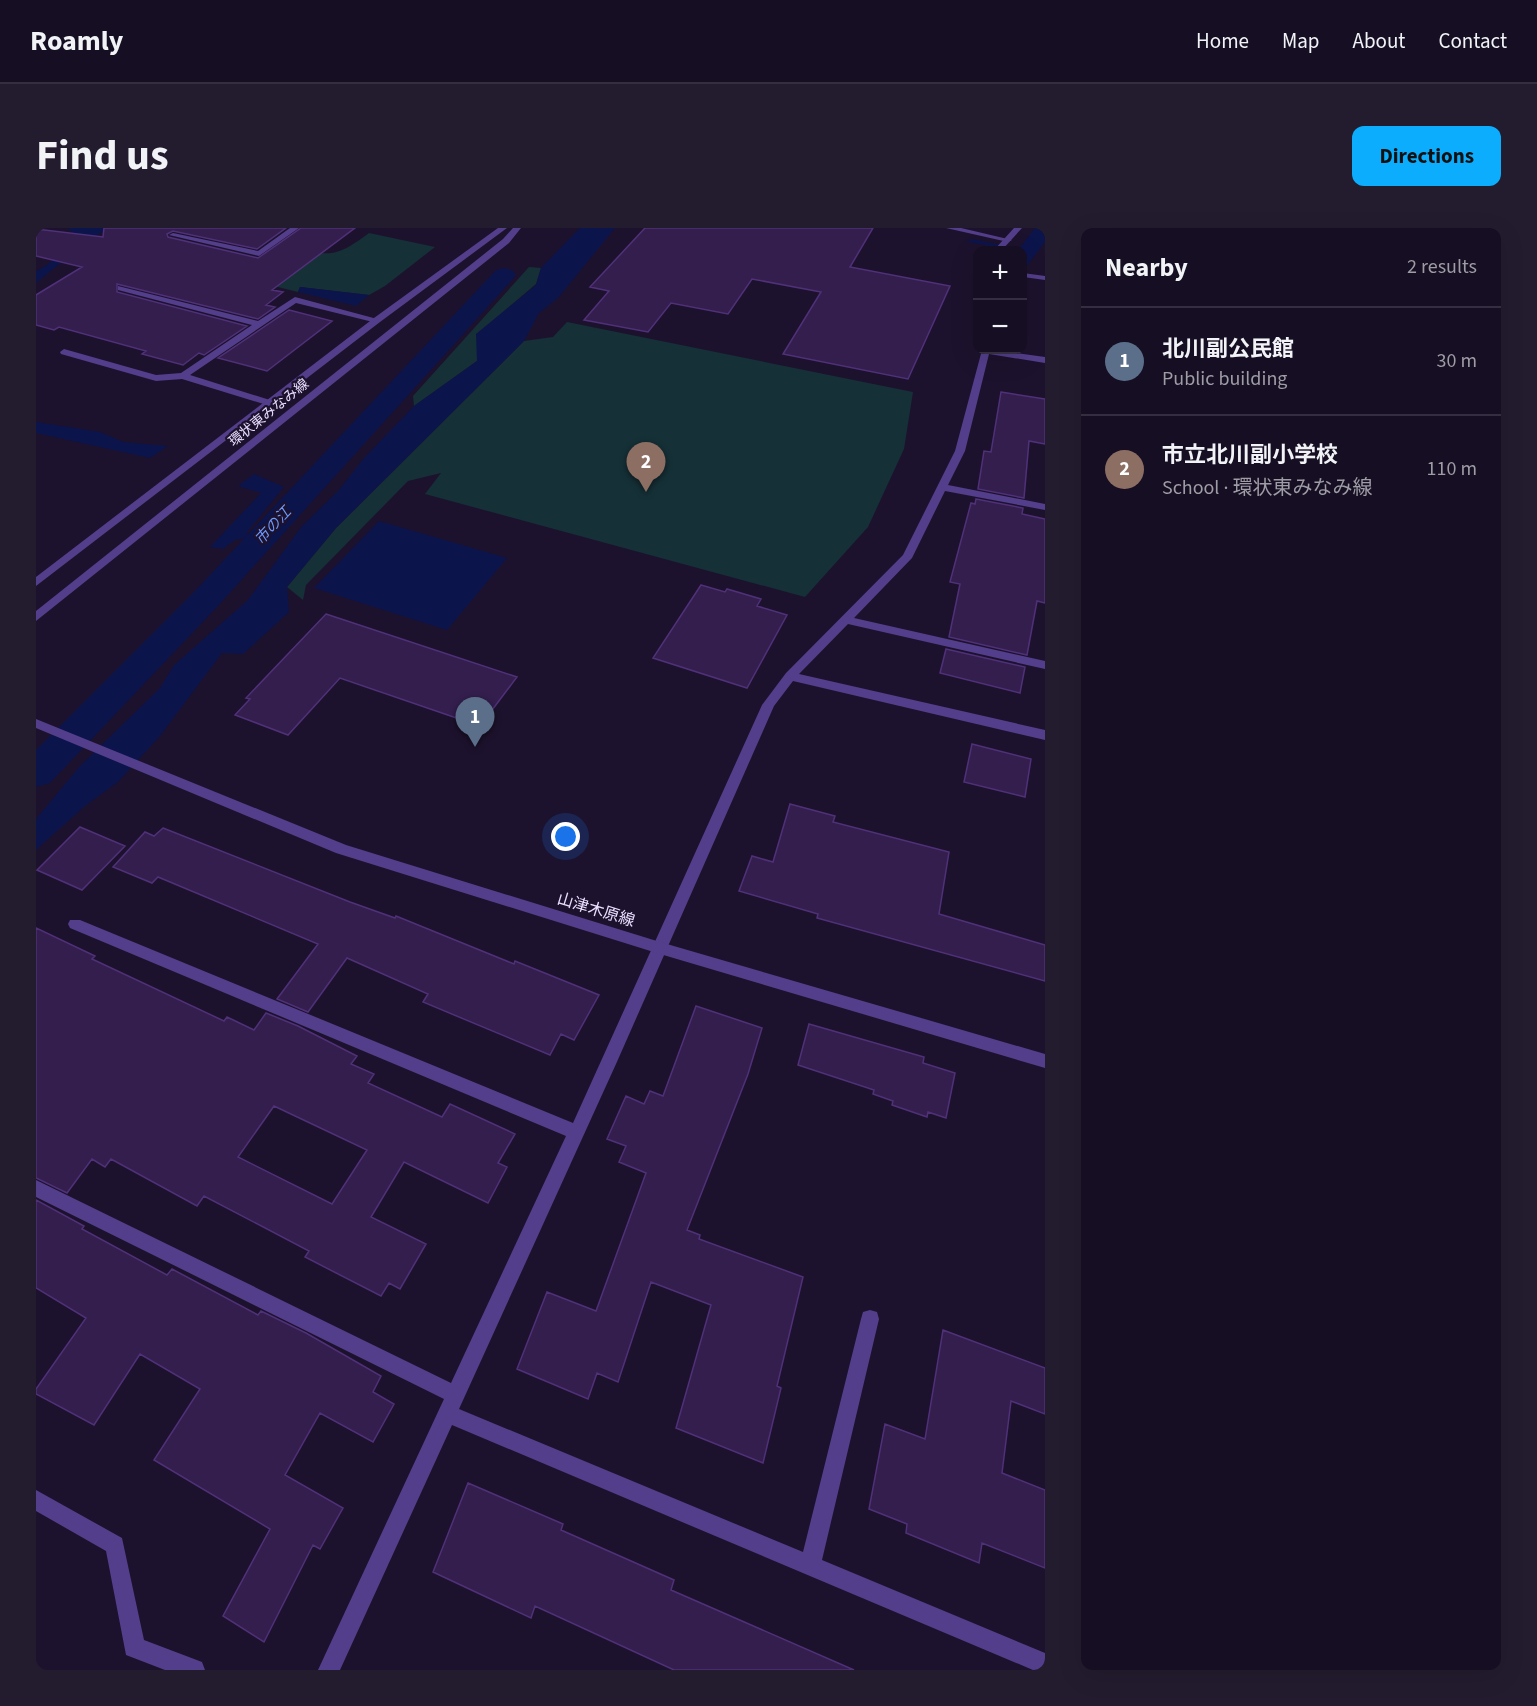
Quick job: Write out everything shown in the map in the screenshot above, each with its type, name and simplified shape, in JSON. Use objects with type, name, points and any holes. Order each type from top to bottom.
[{"type":"street","points":[[172,235],[259,254],[295,228]]},
{"type":"street","name":"環状東みなみ線","points":[[36,583],[377,320],[471,249],[503,228]]},
{"type":"street","name":"環状東みなみ線","points":[[36,617],[506,241],[517,228]]},
{"type":"street","points":[[950,228],[1006,241]]},
{"type":"street","points":[[1002,246],[1018,228]]},
{"type":"street","points":[[1027,276],[1045,278]]},
{"type":"street","points":[[121,288],[259,324]]},
{"type":"street","points":[[183,376],[295,300],[377,320]]},
{"type":"street","points":[[64,352],[156,378],[183,376],[270,403]]},
{"type":"street","points":[[330,1670],[660,948],[768,705],[790,676],[908,556],[960,450],[985,354]]},
{"type":"street","points":[[1010,354],[1045,360]]},
{"type":"street","points":[[942,487],[1045,507]]},
{"type":"street","points":[[846,620],[1045,665]]},
{"type":"street","points":[[790,676],[1045,735]]},
{"type":"street","name":"山津木原線","points":[[36,723],[341,849],[660,948],[1045,1061]]},
{"type":"street","points":[[75,924],[576,1132]]},
{"type":"street","points":[[36,1188],[452,1405],[810,1565],[1045,1664]]},
{"type":"street","points":[[810,1565],[870,1319]]},
{"type":"street","points":[[36,1500],[115,1545],[134,1647],[194,1670]]},
{"type":"green space","points":[[369,233],[435,247],[385,286],[369,295],[300,287],[298,292],[246,279],[289,246],[314,252],[331,253],[348,247]]},
{"type":"green space","points":[[529,267],[541,268],[536,284],[477,334],[477,361],[414,406],[413,396]]},
{"type":"green space","points":[[567,322],[913,392],[904,449],[868,527],[805,597],[425,494],[441,473],[408,481],[306,585],[303,600],[287,587],[336,528],[524,341],[553,337]]},
{"type":"shaded area","points":[[68,228],[108,228],[80,247],[36,283],[36,271],[47,265],[77,237]]},
{"type":"shaded area","points":[[580,228],[615,228],[558,298],[539,313],[524,341],[336,528],[287,587],[289,612],[243,654],[222,653],[160,736],[118,782],[85,806],[36,850],[36,819],[79,767],[160,688],[174,665],[247,601],[302,526],[338,491],[364,458],[414,406],[477,361],[476,334],[536,285],[541,268]]},
{"type":"shaded area","points":[[1035,228],[1045,228],[1045,242],[1027,266],[1027,246],[1021,246]]},
{"type":"shaded area","points":[[300,287],[369,295],[356,306],[298,292]]},
{"type":"shaded area","points":[[36,422],[100,432],[123,442],[168,446],[150,458],[36,433]]},
{"type":"shaded area","points":[[254,474],[284,487],[248,531],[246,538],[235,540],[223,549],[210,547],[261,493],[238,486]]},
{"type":"shaded area","points":[[379,521],[507,558],[447,630],[314,588]]},
{"type":"building","points":[[104,228],[286,228],[257,249],[173,231],[167,234],[168,237],[258,258],[301,228],[355,228],[272,290],[283,292],[266,305],[275,307],[258,319],[117,284],[117,292],[247,326],[204,355],[199,353],[183,365],[142,354],[146,351],[59,327],[54,330],[36,325],[36,295],[82,267],[36,256],[36,229],[103,237]]},
{"type":"building","points":[[645,228],[873,228],[850,267],[950,286],[908,379],[783,354],[821,292],[752,279],[728,314],[671,303],[648,332],[584,320],[609,291],[590,287]]},
{"type":"building","points":[[289,310],[332,321],[267,371],[218,358]]},
{"type":"building","points":[[1001,392],[1045,399],[1045,444],[1029,441],[1024,498],[978,489],[984,451],[991,452]]},
{"type":"building","points":[[976,499],[1023,508],[1022,514],[1045,519],[1045,603],[1037,601],[1027,655],[949,637],[960,584],[950,582],[971,503],[975,504]]},
{"type":"building","points":[[701,585],[725,592],[727,589],[761,599],[757,606],[787,615],[747,688],[653,658]]},
{"type":"building","points":[[326,614],[517,677],[480,726],[340,678],[288,735],[235,715],[250,699],[246,698]]},
{"type":"building","points":[[946,649],[1025,667],[1020,693],[940,673]]},
{"type":"building","points":[[972,744],[1031,759],[1025,797],[964,782]]},
{"type":"building","points":[[790,804],[835,816],[833,822],[949,852],[939,914],[1045,945],[1045,981],[817,918],[818,914],[739,891],[752,856],[773,862]]},
{"type":"building","points":[[80,827],[125,846],[82,890],[37,870]]},
{"type":"building","points":[[163,828],[350,902],[395,918],[396,916],[514,964],[515,961],[599,995],[574,1040],[561,1034],[550,1055],[423,1002],[428,994],[347,958],[308,1012],[277,999],[318,944],[158,877],[152,883],[113,867],[145,832],[154,836]]},
{"type":"building","points":[[36,928],[95,956],[92,959],[224,1021],[227,1017],[254,1030],[266,1013],[298,1026],[357,1056],[351,1064],[374,1074],[368,1083],[442,1117],[450,1104],[515,1134],[498,1163],[507,1167],[488,1203],[404,1162],[371,1217],[426,1244],[400,1289],[389,1283],[381,1296],[305,1257],[309,1251],[204,1196],[197,1206],[111,1159],[105,1167],[92,1159],[67,1193],[36,1178]],"holes":[[[274,1106],[367,1150],[332,1204],[238,1157]]]},
{"type":"building","points":[[696,1006],[762,1028],[748,1074],[687,1230],[700,1235],[699,1239],[803,1277],[777,1386],[781,1388],[763,1463],[676,1428],[711,1305],[651,1282],[618,1382],[597,1373],[588,1399],[517,1369],[547,1292],[596,1311],[646,1173],[619,1162],[626,1146],[607,1139],[626,1096],[644,1104],[650,1091],[663,1096]]},
{"type":"building","points":[[809,1024],[924,1057],[923,1063],[955,1073],[946,1118],[928,1112],[927,1117],[892,1105],[893,1101],[873,1094],[874,1090],[798,1065]]},
{"type":"building","points":[[36,1200],[84,1226],[82,1229],[167,1275],[172,1269],[258,1315],[261,1311],[306,1333],[381,1376],[373,1392],[394,1404],[373,1442],[320,1413],[285,1475],[343,1508],[320,1549],[313,1545],[264,1642],[223,1616],[270,1529],[154,1460],[200,1389],[140,1354],[94,1425],[36,1394],[36,1389],[86,1318],[36,1288]]},
{"type":"building","points":[[943,1330],[1045,1368],[1045,1414],[1011,1401],[1002,1473],[1045,1490],[1045,1568],[982,1543],[979,1563],[906,1533],[907,1524],[869,1509],[885,1424],[925,1439]]},
{"type":"building","points":[[468,1483],[563,1524],[561,1530],[674,1580],[671,1590],[854,1670],[674,1670],[535,1606],[531,1618],[433,1572]]},
{"type":"waterway","points":[[971,241],[997,246]]},
{"type":"waterway","name":"市の江","points":[[36,773],[206,599],[504,275]]},
{"type":"place","name":"市立北川副小学校","points":[[646,492]]},
{"type":"place","name":"北川副公民館","points":[[475,747]]}]
